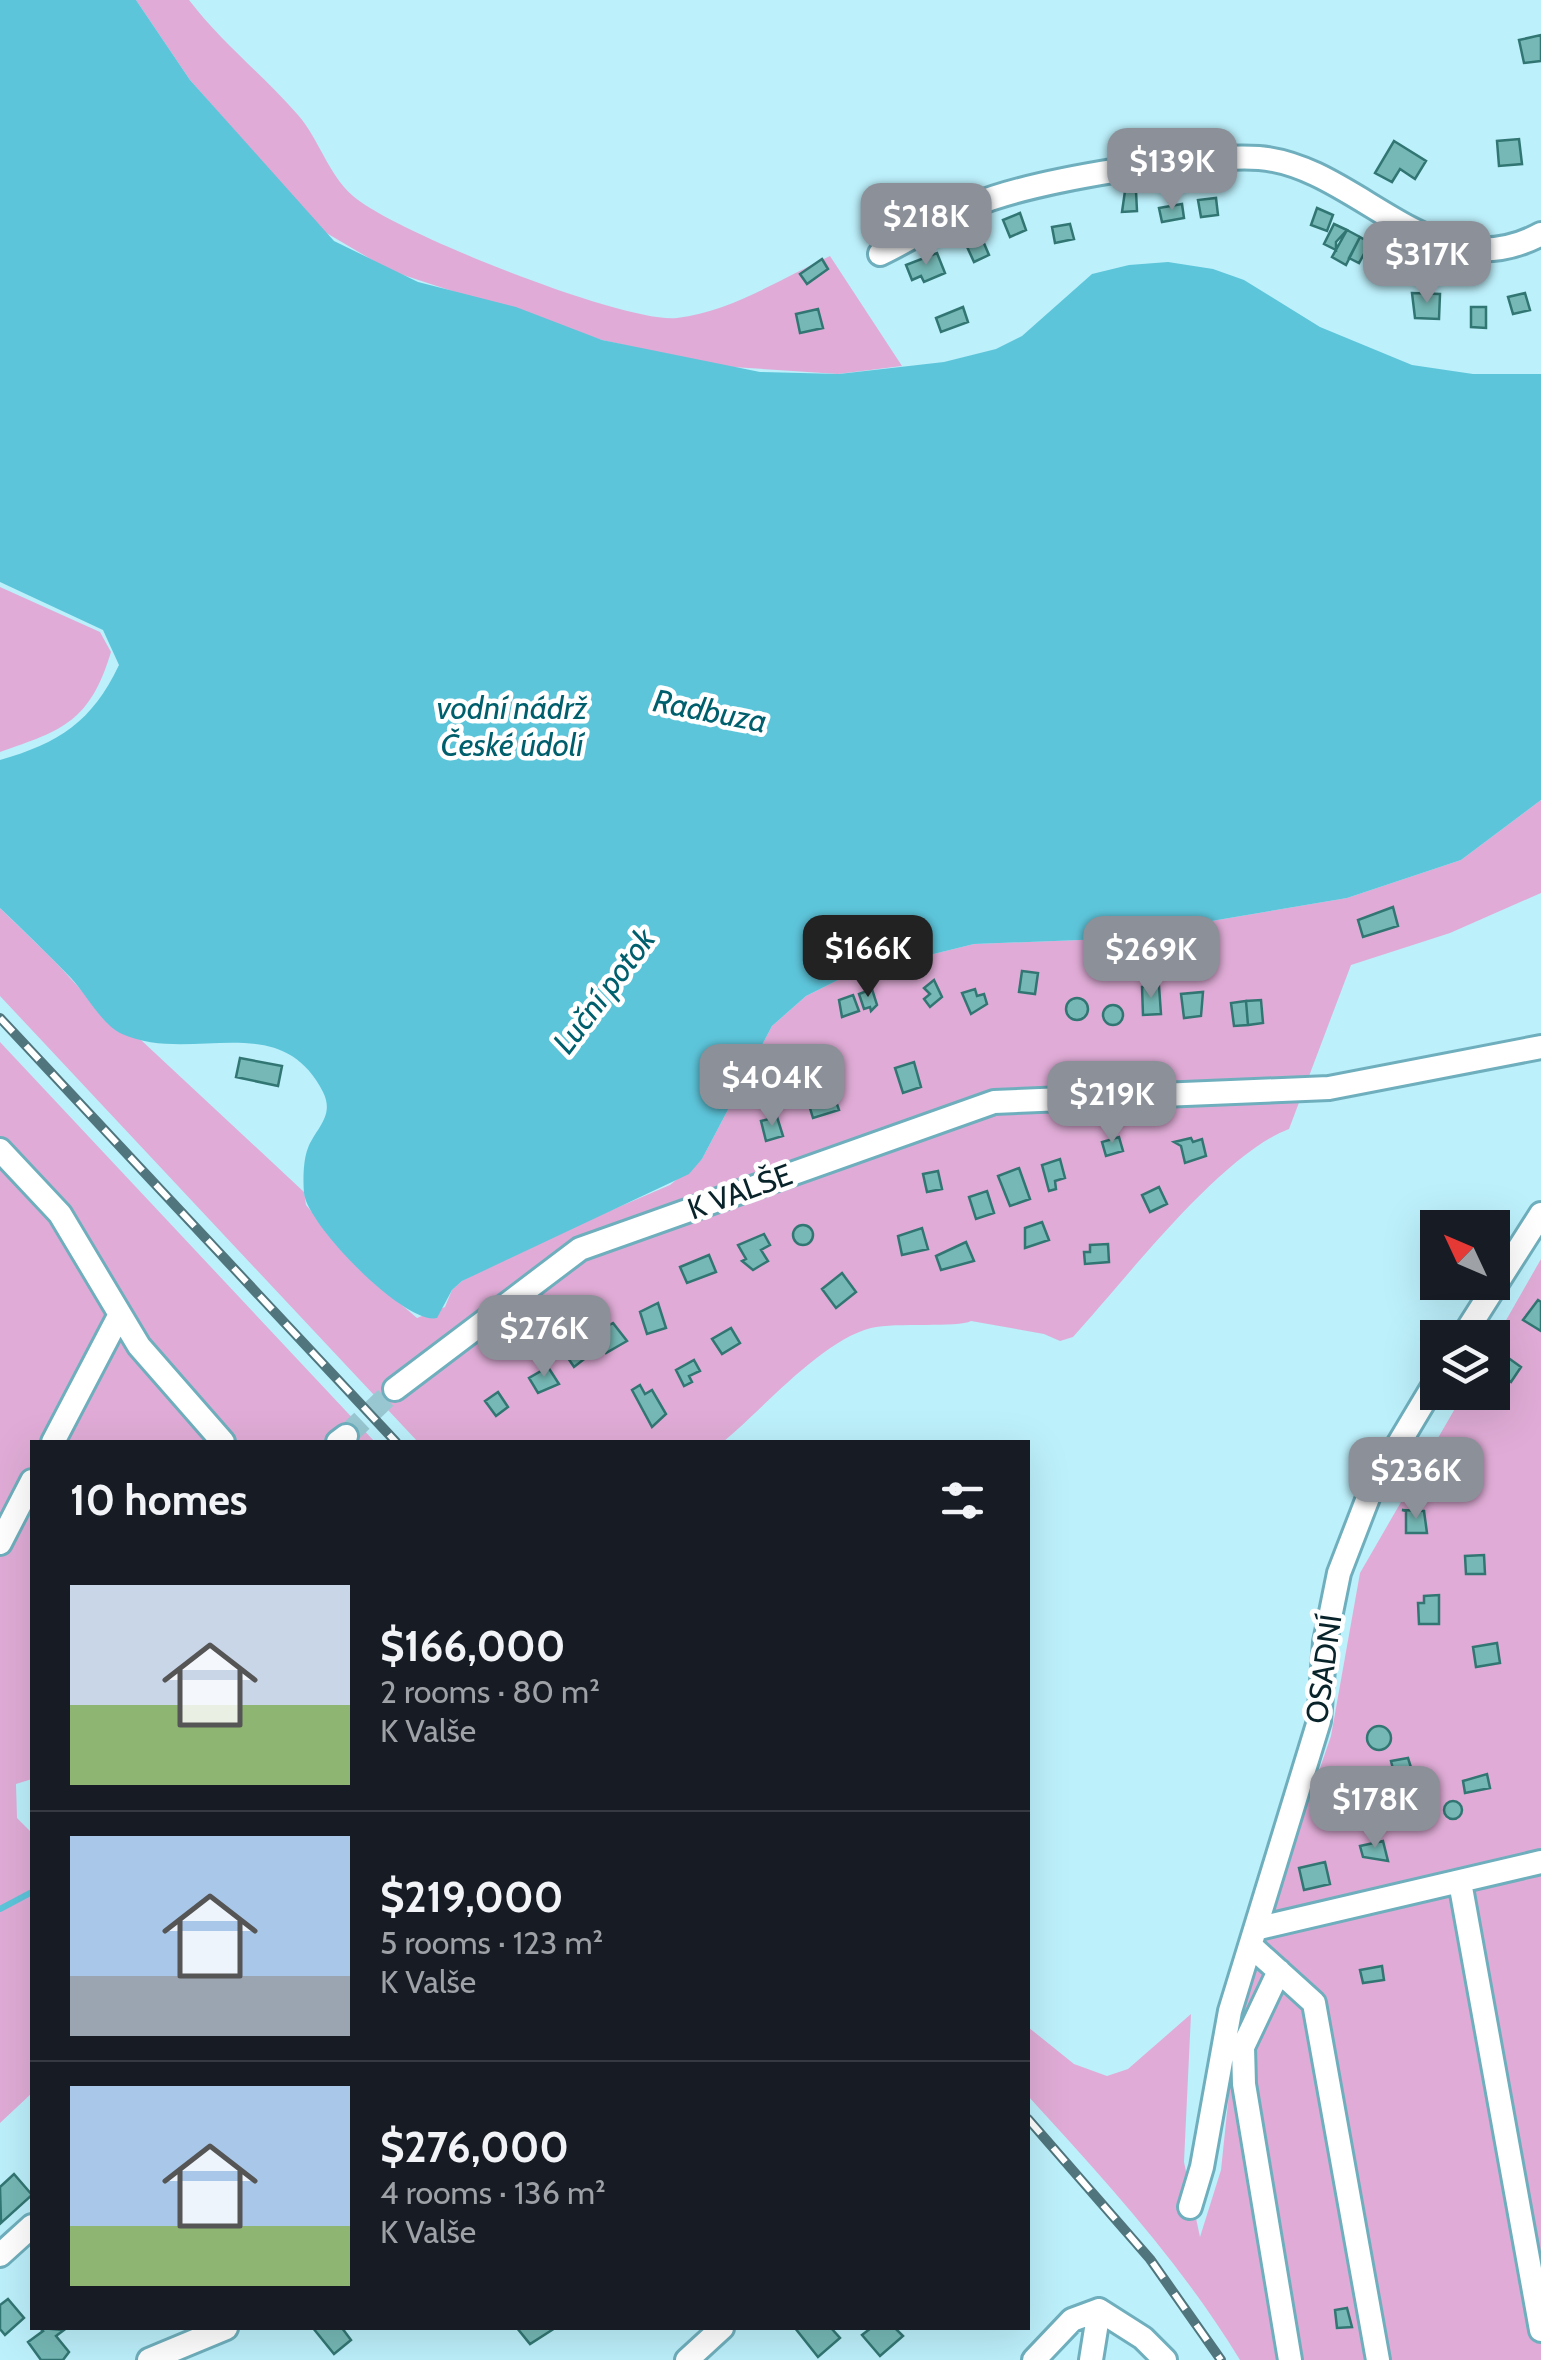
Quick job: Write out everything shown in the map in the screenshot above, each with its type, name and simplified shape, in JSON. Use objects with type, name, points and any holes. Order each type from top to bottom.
[{"type":"street","points":[[880,254],[973,205],[1006,196],[1071,180],[1262,158],[1315,174],[1398,223],[1460,248],[1505,245],[1541,234]]},
{"type":"street","name":"K VALŠE","points":[[396,1388],[580,1249],[994,1102],[1329,1088],[1541,1047]]},
{"type":"street","points":[[0,1150],[60,1214],[118,1316],[183,1400],[221,1440]]},
{"type":"street","points":[[1473,1320],[1541,1214]]},
{"type":"street","points":[[54,1440],[118,1316]]},
{"type":"street","name":"OSADNÍ","points":[[1190,2207],[1202,2167],[1230,2010],[1319,1720],[1326,1642],[1339,1573],[1371,1490],[1420,1408]]},
{"type":"street","points":[[0,1543],[30,1485]]},
{"type":"street","points":[[1378,2360],[1314,2002],[1279,1971],[1255,1937],[1541,1862]]},
{"type":"street","points":[[1460,1882],[1541,2330]]},
{"type":"street","points":[[1279,1971],[1243,2047],[1244,2084],[1290,2360]]},
{"type":"street","points":[[0,2255],[30,2228]]},
{"type":"street","points":[[1034,2360],[1072,2320],[1100,2310]]},
{"type":"street","points":[[1092,2360],[1100,2310]]},
{"type":"street","points":[[1100,2310],[1143,2338],[1165,2360]]},
{"type":"street","points":[[149,2360],[221,2330]]},
{"type":"street","points":[[687,2360],[720,2330]]},
{"type":"shaded area","points":[[136,0],[189,0],[298,115],[344,187],[377,212],[414,231],[563,292],[650,316],[677,318],[717,309],[830,256],[902,366],[838,374],[717,366],[602,340],[391,271],[323,231],[190,80]]},
{"type":"shaded area","points":[[0,587],[100,632],[111,652],[94,694],[72,720],[0,752]]},
{"type":"shaded area","points":[[1541,800],[1541,893],[1450,933],[1351,965],[1289,1129],[1262,1143],[1204,1191],[1073,1337],[1060,1341],[1044,1334],[971,1321],[871,1328],[852,1335],[813,1361],[725,1440],[416,1440],[0,996],[0,908],[111,1023],[141,1040],[304,1192],[306,1205],[360,1269],[417,1318],[445,1307],[452,1290],[462,1281],[537,1242],[670,1185],[702,1159],[772,1026],[806,996],[848,975],[974,944],[1105,939],[1347,898],[1461,860]]},
{"type":"shaded area","points":[[0,1042],[373,1440],[30,1440],[30,1780],[16,1784],[17,1818],[30,1831],[30,2095],[0,2123]]},
{"type":"shaded area","points":[[1541,1259],[1541,2360],[1240,2360],[1167,2256],[1030,2098],[1030,2029],[1074,2064],[1107,2076],[1128,2069],[1191,2014],[1184,2162],[1200,2237],[1221,2170],[1238,2007],[1331,1736],[1360,1573],[1454,1410],[1510,1410],[1510,1320],[1506,1320]]},
{"type":"water","name":"vodní nádrž České údolí","points":[[0,0],[136,0],[190,80],[334,241],[418,282],[516,307],[602,340],[760,372],[839,374],[944,362],[996,349],[1022,336],[1092,274],[1129,265],[1168,262],[1213,269],[1244,280],[1320,327],[1412,365],[1473,374],[1541,374],[1541,800],[1461,860],[1347,898],[1105,939],[974,944],[848,975],[806,996],[772,1026],[702,1159],[689,1174],[462,1281],[452,1290],[437,1318],[423,1316],[382,1290],[360,1270],[309,1208],[304,1193],[305,1158],[327,1108],[323,1092],[305,1066],[283,1051],[259,1044],[176,1044],[122,1034],[107,1023],[71,978],[0,908],[0,760],[40,746],[72,728],[97,702],[119,665],[103,630],[0,582]]},
{"type":"building","points":[[1541,35],[1541,61],[1524,63],[1519,40]]},
{"type":"building","points":[[1519,139],[1522,164],[1499,166],[1497,141]]},
{"type":"building","points":[[1394,141],[1426,161],[1415,179],[1400,169],[1392,182],[1375,173]]},
{"type":"building","points":[[1125,191],[1136,191],[1137,211],[1122,212]]},
{"type":"building","points":[[1216,198],[1218,215],[1201,217],[1198,200]]},
{"type":"building","points":[[1182,204],[1184,218],[1162,222],[1159,208]]},
{"type":"building","points":[[1317,208],[1333,215],[1327,231],[1311,225]]},
{"type":"building","points":[[1020,213],[1026,230],[1010,237],[1003,220]]},
{"type":"building","points":[[1070,224],[1074,239],[1055,243],[1052,227]]},
{"type":"building","points":[[1334,224],[1347,230],[1336,242],[1336,250],[1324,244]]},
{"type":"building","points":[[1347,230],[1360,237],[1346,265],[1332,257]]},
{"type":"building","points":[[980,234],[989,255],[974,262],[963,238]]},
{"type":"building","points":[[1360,237],[1370,243],[1359,263],[1349,258]]},
{"type":"building","points":[[1388,252],[1403,260],[1395,276],[1380,269]]},
{"type":"building","points":[[937,253],[945,273],[924,282],[921,276],[912,280],[906,265]]},
{"type":"building","points":[[822,259],[828,269],[807,284],[800,274]]},
{"type":"building","points":[[1412,293],[1440,294],[1439,319],[1415,318]]},
{"type":"building","points":[[1525,293],[1530,310],[1513,314],[1508,297]]},
{"type":"building","points":[[963,307],[968,322],[941,332],[936,318]]},
{"type":"building","points":[[1471,307],[1486,307],[1486,328],[1471,327]]},
{"type":"building","points":[[818,309],[823,328],[800,333],[796,314]]},
{"type":"building","points":[[1393,907],[1398,926],[1363,937],[1358,920]]},
{"type":"building","points":[[1022,971],[1038,973],[1035,994],[1019,992]]},
{"type":"building","points":[[934,980],[942,997],[930,1007],[924,999],[930,994],[924,988]]},
{"type":"building","points":[[1159,986],[1161,1014],[1143,1015],[1142,987]]},
{"type":"building","points":[[872,989],[877,1005],[871,1011],[870,1007],[864,1009],[859,994]]},
{"type":"building","points":[[975,989],[977,996],[984,994],[987,1004],[971,1014],[962,993]]},
{"type":"building","points":[[1203,992],[1201,1016],[1184,1018],[1181,994]]},
{"type":"building","points":[[853,995],[859,1011],[842,1017],[839,1000]]},
{"type":"building","points":[[1077,998],[1085,1001],[1085,1017],[1077,1020],[1069,1017],[1066,1009],[1069,1001]]},
{"type":"building","points":[[1261,1000],[1263,1023],[1248,1025],[1246,1001]]},
{"type":"building","points":[[1246,1001],[1248,1025],[1234,1026],[1231,1003]]},
{"type":"building","points":[[1113,1005],[1123,1015],[1113,1025],[1103,1015]]},
{"type":"building","points":[[240,1058],[282,1066],[278,1086],[236,1077]]},
{"type":"building","points":[[914,1062],[921,1087],[903,1093],[895,1068]]},
{"type":"building","points":[[827,1075],[839,1110],[813,1118],[809,1105],[823,1100],[816,1079]]},
{"type":"building","points":[[777,1117],[783,1136],[766,1141],[761,1121]]},
{"type":"building","points":[[1119,1137],[1123,1151],[1106,1156],[1102,1142]]},
{"type":"building","points":[[1191,1138],[1193,1142],[1202,1139],[1206,1156],[1185,1163],[1181,1146],[1174,1142]]},
{"type":"building","points":[[1060,1159],[1065,1178],[1055,1181],[1056,1189],[1049,1191],[1042,1165]]},
{"type":"building","points":[[1019,1168],[1030,1199],[1010,1206],[998,1176]]},
{"type":"building","points":[[938,1171],[942,1189],[927,1192],[923,1174]]},
{"type":"building","points":[[1159,1187],[1167,1204],[1150,1212],[1142,1195]]},
{"type":"building","points":[[987,1191],[994,1213],[976,1219],[969,1197]]},
{"type":"building","points":[[1042,1222],[1049,1240],[1025,1248],[1025,1228]]},
{"type":"building","points":[[799,1225],[807,1225],[813,1235],[807,1245],[799,1245],[793,1239],[793,1231]]},
{"type":"building","points":[[922,1228],[928,1249],[902,1255],[898,1236]]},
{"type":"building","points":[[764,1234],[770,1245],[761,1250],[768,1261],[753,1270],[742,1261],[746,1259],[738,1245]]},
{"type":"building","points":[[966,1242],[974,1261],[941,1270],[936,1256]]},
{"type":"building","points":[[1108,1244],[1109,1262],[1085,1264],[1084,1252],[1090,1252],[1090,1245]]},
{"type":"building","points":[[709,1255],[716,1272],[687,1283],[680,1267]]},
{"type":"building","points":[[842,1273],[856,1292],[836,1308],[822,1289]]},
{"type":"building","points":[[1538,1300],[1541,1302],[1541,1331],[1523,1320]]},
{"type":"building","points":[[658,1303],[666,1328],[647,1334],[640,1312]]},
{"type":"building","points":[[613,1323],[627,1341],[606,1353],[595,1333]]},
{"type":"building","points":[[731,1328],[740,1343],[722,1354],[712,1339]]},
{"type":"building","points":[[584,1339],[592,1353],[574,1367],[564,1352]]},
{"type":"building","points":[[1510,1359],[1521,1367],[1510,1381]]},
{"type":"building","points":[[694,1360],[700,1371],[689,1376],[692,1382],[684,1386],[676,1370]]},
{"type":"building","points":[[548,1367],[559,1384],[538,1393],[529,1378]]},
{"type":"building","points":[[640,1385],[645,1394],[652,1390],[666,1414],[652,1427],[632,1390]]},
{"type":"building","points":[[498,1392],[508,1407],[496,1416],[485,1401]]},
{"type":"building","points":[[1434,1459],[1454,1464],[1447,1492],[1427,1487]]},
{"type":"building","points":[[1402,1510],[1424,1511],[1427,1533],[1406,1533],[1406,1511]]},
{"type":"building","points":[[1484,1555],[1485,1574],[1466,1574],[1465,1556]]},
{"type":"building","points":[[1439,1595],[1439,1624],[1419,1624],[1418,1603],[1424,1603],[1424,1596]]},
{"type":"building","points":[[1497,1643],[1500,1663],[1476,1667],[1473,1647]]},
{"type":"building","points":[[1379,1726],[1391,1738],[1379,1750],[1367,1738]]},
{"type":"building","points":[[1408,1758],[1414,1777],[1395,1777],[1391,1761]]},
{"type":"building","points":[[1487,1774],[1490,1788],[1465,1793],[1463,1781]]},
{"type":"building","points":[[1349,1800],[1352,1816],[1329,1821],[1326,1806]]},
{"type":"building","points":[[1453,1801],[1462,1810],[1453,1819],[1444,1810]]},
{"type":"building","points":[[1383,1841],[1388,1861],[1363,1857],[1360,1846]]},
{"type":"building","points":[[1325,1862],[1330,1884],[1304,1890],[1299,1868]]},
{"type":"building","points":[[1382,1966],[1384,1980],[1363,1983],[1360,1970]]},
{"type":"building","points":[[14,2174],[30,2193],[1,2223],[0,2187]]},
{"type":"building","points":[[8,2299],[24,2318],[5,2335],[0,2329],[0,2305]]},
{"type":"building","points":[[1347,2308],[1352,2327],[1337,2328],[1335,2310]]},
{"type":"building","points":[[64,2330],[56,2336],[69,2352],[63,2360],[41,2360],[28,2342],[43,2331]]},
{"type":"building","points":[[315,2330],[344,2330],[351,2340],[334,2354]]},
{"type":"building","points":[[519,2330],[552,2330],[530,2344]]},
{"type":"building","points":[[797,2330],[833,2330],[840,2338],[818,2357]]},
{"type":"building","points":[[868,2330],[897,2330],[903,2336],[880,2356],[862,2335]]},
{"type":"waterway","name":"Luční potok","points":[[0,1909],[30,1893]]},
{"type":"tunnel","points":[[346,1436],[395,1389]]},
{"type":"railway","points":[[0,1018],[394,1440]]},
{"type":"railway","points":[[1030,2121],[1150,2259],[1221,2360]]},
{"type":"water label","name":"Radbuza","points":[[710,711]]}]
